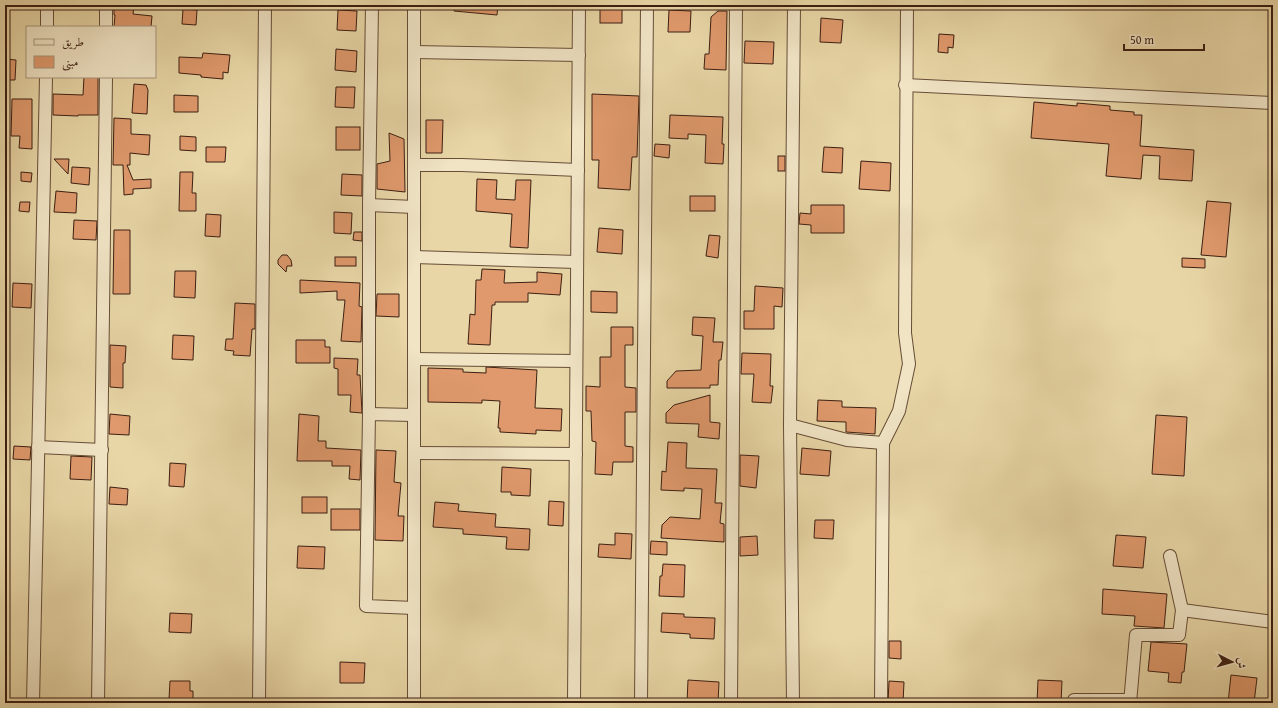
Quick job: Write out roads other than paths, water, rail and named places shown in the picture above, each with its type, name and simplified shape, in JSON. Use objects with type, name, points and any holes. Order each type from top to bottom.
[{"type":"street","points":[[47,5],[47,26]]},
{"type":"street","points":[[106,5],[106,26]]},
{"type":"street","points":[[259,703],[265,5]]},
{"type":"street","points":[[372,5],[366,606],[414,608]]},
{"type":"street","points":[[414,5],[414,703]]},
{"type":"street","points":[[574,703],[579,5]]},
{"type":"street","points":[[641,703],[647,5]]},
{"type":"street","points":[[731,703],[736,5]]},
{"type":"street","points":[[793,703],[790,425],[794,5]]},
{"type":"street","points":[[881,703],[883,443],[900,411],[909,364],[905,334],[905,85],[907,5]]},
{"type":"street","points":[[414,52],[579,55]]},
{"type":"street","points":[[33,703],[46,78]]},
{"type":"street","points":[[98,703],[106,78]]},
{"type":"street","points":[[905,85],[1273,103]]},
{"type":"street","points":[[414,165],[462,165],[578,170]]},
{"type":"street","points":[[369,205],[414,207]]},
{"type":"street","points":[[414,257],[577,262]]},
{"type":"street","points":[[414,359],[576,362]]},
{"type":"street","points":[[369,414],[414,415]]},
{"type":"street","points":[[790,425],[846,440],[883,443]]},
{"type":"street","points":[[38,448],[102,450]]},
{"type":"street","points":[[414,453],[576,454]]},
{"type":"street","points":[[1074,703],[1074,700],[1130,702],[1136,635],[1179,635],[1182,610],[1170,556]]},
{"type":"street","points":[[1182,610],[1273,622]]}]
